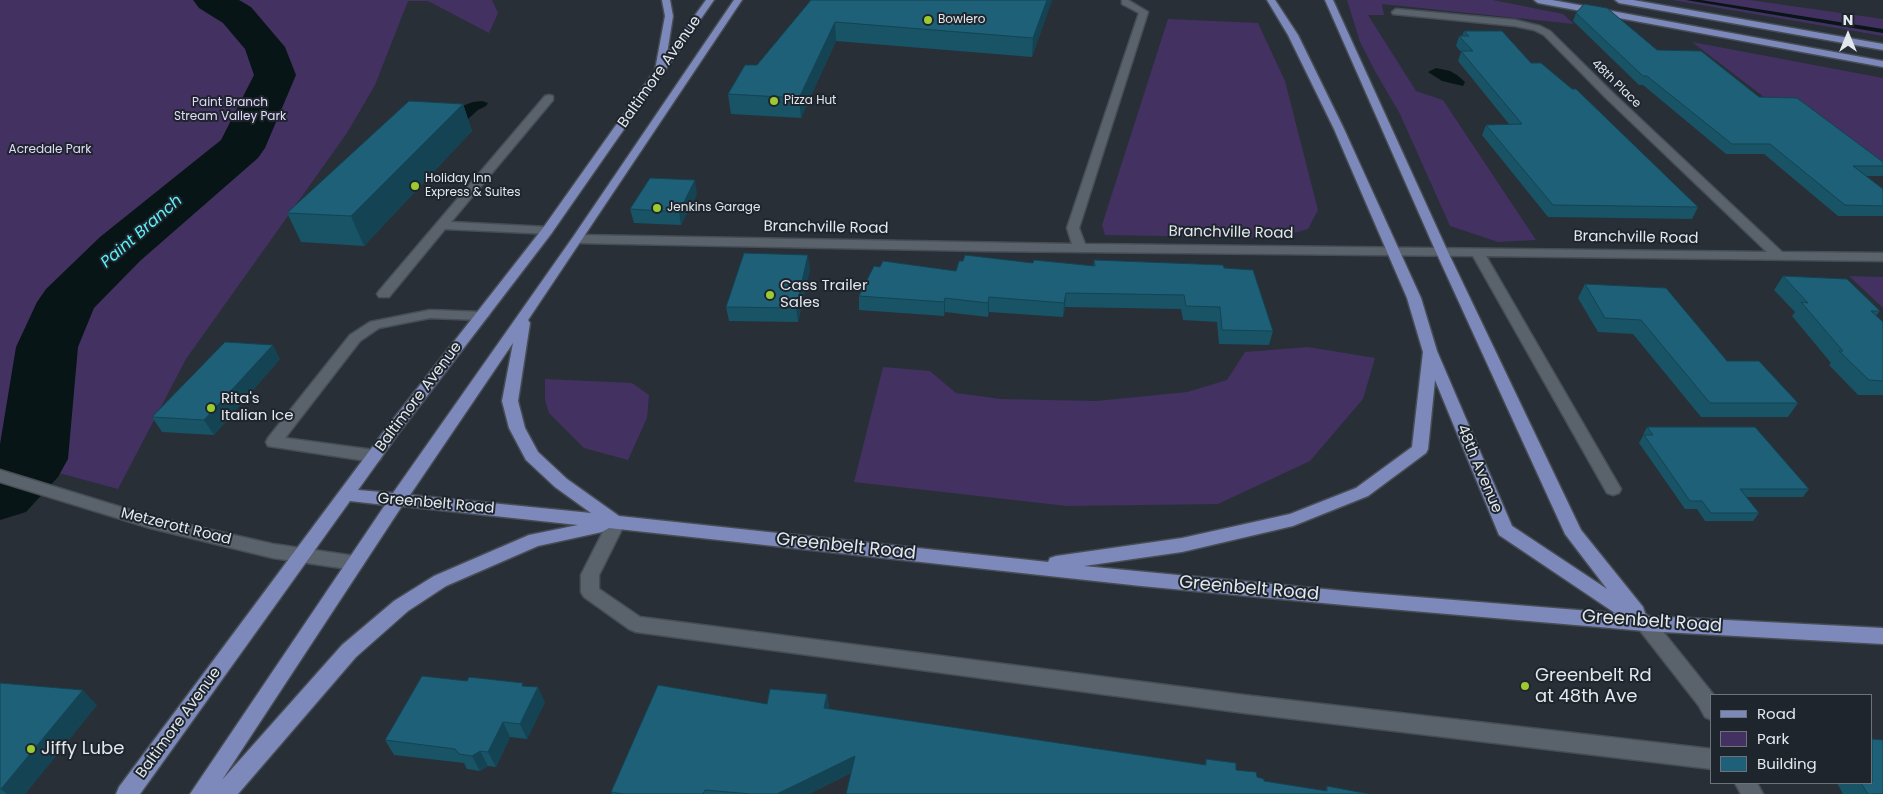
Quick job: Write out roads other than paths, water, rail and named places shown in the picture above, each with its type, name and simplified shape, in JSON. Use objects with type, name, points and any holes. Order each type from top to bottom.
[{"type":"main road","points":[[660,72],[669,16],[666,0]]},
{"type":"main road","name":"Baltimore Avenue","points":[[127,794],[374,456],[547,230],[710,0]]},
{"type":"main road","name":"Baltimore Avenue","points":[[201,794],[397,500],[578,239],[738,0]]},
{"type":"main road","name":"48th Avenue","points":[[1272,0],[1293,35],[1339,129],[1414,298],[1430,352],[1505,530],[1645,623]]},
{"type":"main road","name":"48th Avenue","points":[[1329,0],[1442,252],[1574,534],[1645,623]]},
{"type":"main road","points":[[1534,0],[1883,64]]},
{"type":"main road","points":[[1538,0],[1568,6]]},
{"type":"main road","points":[[1619,0],[1883,47]]},
{"type":"main road","points":[[524,318],[510,401],[517,428],[532,456],[562,483],[616,523]]},
{"type":"main road","points":[[1032,566],[1182,546],[1293,520],[1362,492],[1420,449],[1430,352]]},
{"type":"main road","name":"Greenbelt Road","points":[[346,495],[1364,600],[1645,623],[1883,636]]},
{"type":"main road","points":[[224,794],[349,650],[401,606],[440,581],[535,540],[616,523]]},
{"type":"street","points":[[1080,248],[1072,228],[1144,12],[1125,2]]},
{"type":"street","name":"48th Place","points":[[1396,12],[1515,23],[1537,28],[1547,33],[1610,96],[1779,256]]},
{"type":"street","points":[[384,294],[549,98]]},
{"type":"street","points":[[444,225],[547,230]]},
{"type":"street","name":"Branchville Road","points":[[578,239],[983,247],[1883,257]]},
{"type":"street","points":[[1476,252],[1613,489]]},
{"type":"street","points":[[374,456],[274,442],[355,338],[375,325],[430,314],[482,316]]},
{"type":"street","name":"Metzerott Road","points":[[0,476],[150,522],[300,556],[355,563]]},
{"type":"street","points":[[616,523],[590,575],[590,592],[636,624],[1244,704],[1710,759]]},
{"type":"street","name":"48th Avenue","points":[[1645,623],[1710,707]]},
{"type":"waterway","name":"Paint Branch","points":[[0,493],[33,459],[47,347],[67,302],[120,249],[241,148],[275,75],[265,47],[237,15],[212,0]]},
{"type":"waterway","points":[[1689,0],[1883,31]]},
{"type":"place","name":"Bowlero","points":[[928,20]]},
{"type":"place","name":"Pizza Hut","points":[[774,101]]},
{"type":"place","name":"Holiday Inn Express & Suites","points":[[415,186]]},
{"type":"place","name":"Jenkins Garage","points":[[657,208]]},
{"type":"place","name":"Cass Trailer Sales","points":[[770,295]]},
{"type":"place","name":"Rita's Italian Ice","points":[[211,408]]},
{"type":"place","name":"Greenbelt Rd at 48th Ave","points":[[1525,686]]},
{"type":"place","name":"Jiffy Lube","points":[[31,749]]},
{"type":"park label","name":"Paint Branch Stream Valley Park","points":[[230,110]]},
{"type":"park label","name":"Acredale Park","points":[[50,150]]}]
